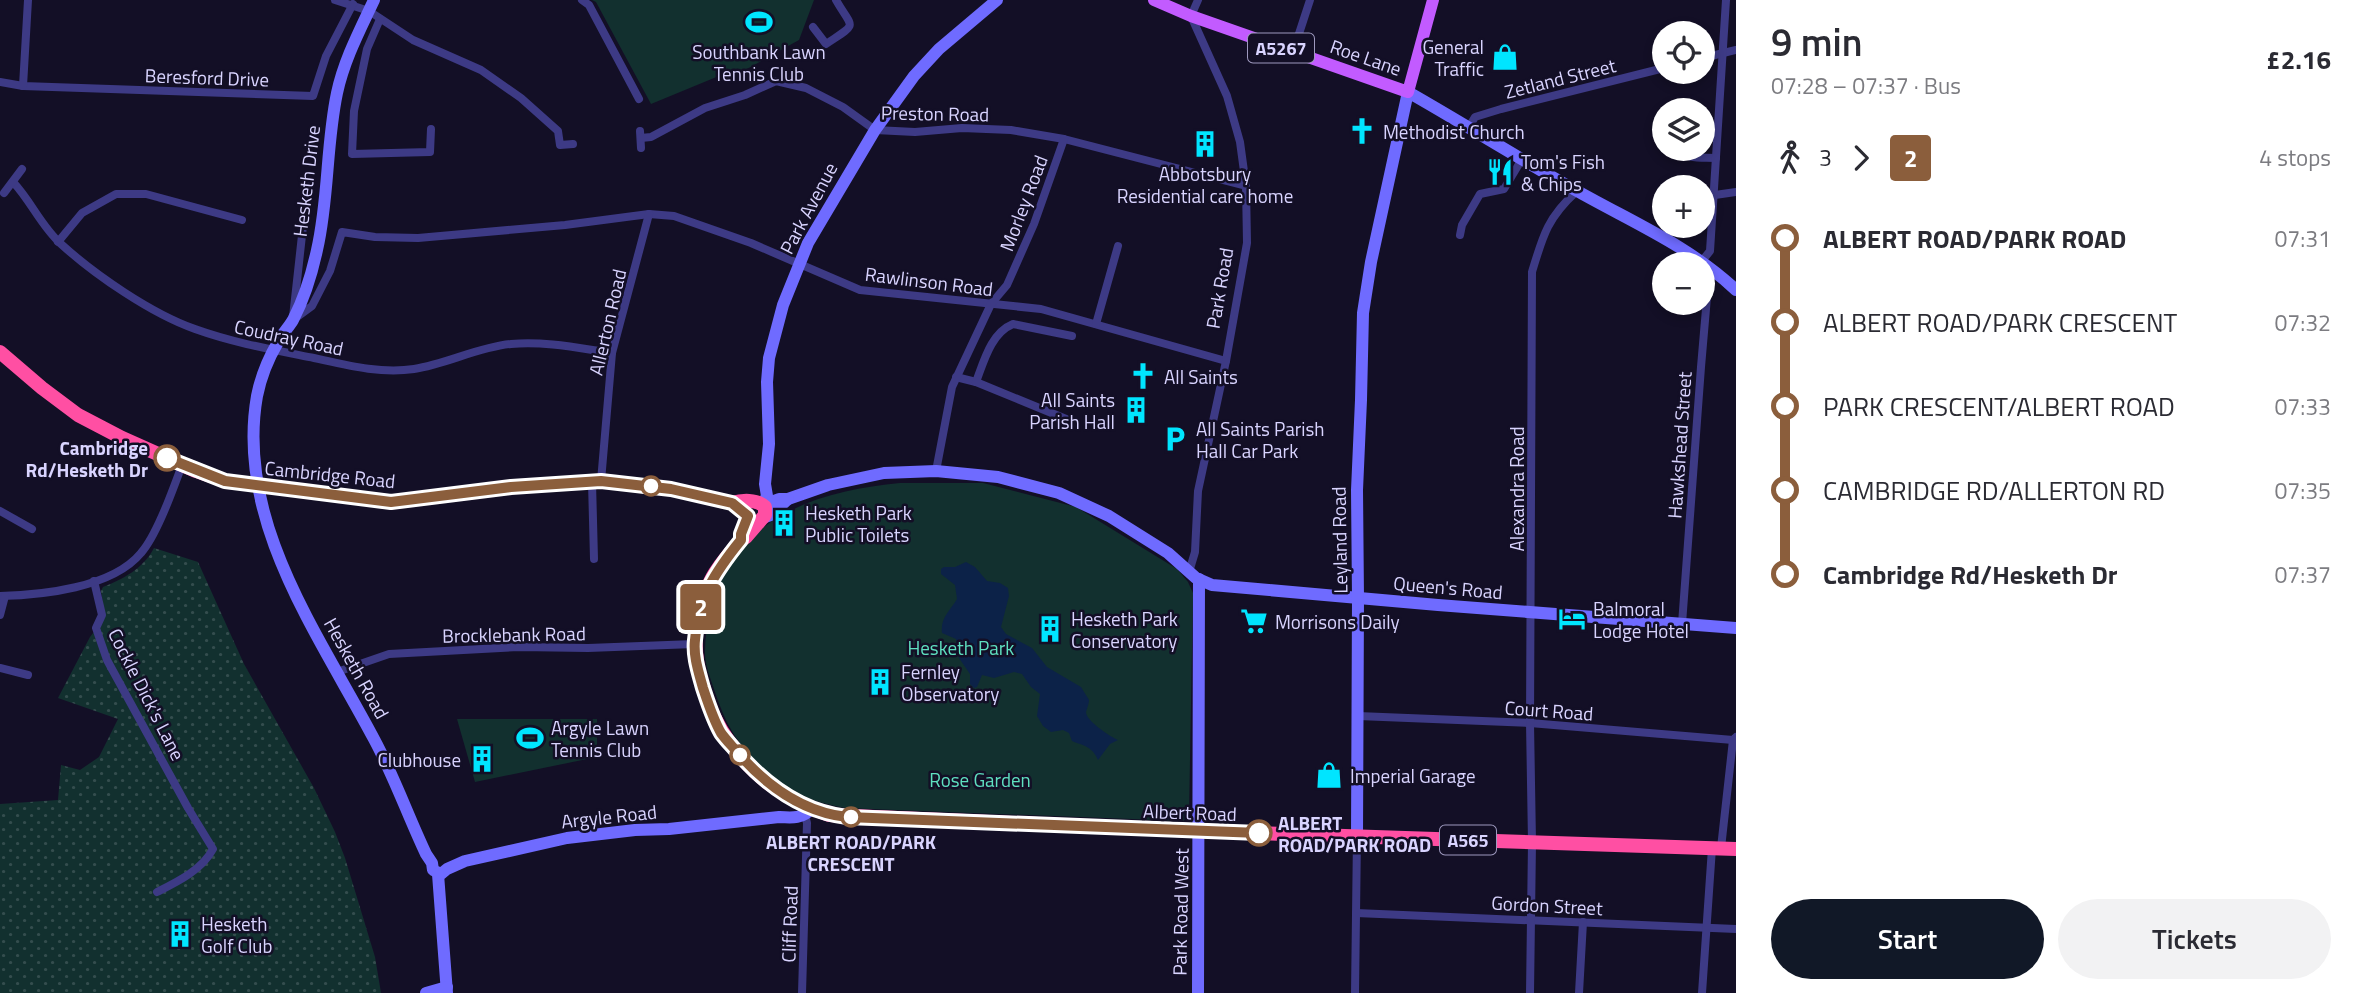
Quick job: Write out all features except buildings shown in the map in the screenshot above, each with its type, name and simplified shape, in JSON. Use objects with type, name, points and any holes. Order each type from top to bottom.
[{"type":"highway","name":"Cambridge Road","points":[[0,352],[78,415],[122,439],[225,481],[391,502],[511,487],[596,482],[671,489],[757,510]]},
{"type":"highway","name":"A565","points":[[757,510],[746,537],[711,579],[696,626],[694,644],[702,684],[722,734],[767,782],[809,812]]},
{"type":"highway","name":"Albert Road","points":[[809,812],[847,817],[1200,832],[1736,849]]},
{"type":"main road","name":"Roe Lane","points":[[1154,0],[1191,16],[1408,92]]},
{"type":"main road","points":[[1408,92],[1433,0]]},
{"type":"street","points":[[23,86],[28,0]]},
{"type":"street","points":[[335,0],[372,5],[380,19],[413,40],[481,70],[521,98],[558,131],[560,145],[572,144]]},
{"type":"street","points":[[582,0],[589,5],[639,99]]},
{"type":"street","points":[[813,27],[826,44],[847,30],[851,24],[849,18],[836,0]]},
{"type":"street","name":"Park Avenue","points":[[757,510],[765,484],[769,444],[769,358],[775,331],[808,243],[874,130],[914,76],[939,49],[997,0]]},
{"type":"street","points":[[1191,16],[1198,0]]},
{"type":"street","points":[[1293,52],[1310,0]]},
{"type":"street","points":[[1726,0],[1715,195],[1736,192]]},
{"type":"street","name":"Beresford Drive","points":[[0,82],[23,86],[313,96],[326,56],[352,4]]},
{"type":"street","name":"Hesketh Drive","points":[[259,486],[255,414],[261,379],[273,351],[293,320],[317,252],[326,188],[330,131],[342,75],[350,51],[372,5]]},
{"type":"street","name":"Park Road","points":[[1191,16],[1227,96],[1240,142],[1246,186],[1247,243],[1226,362],[1198,491],[1194,576],[1200,832]]},
{"type":"street","points":[[380,19],[367,50],[354,111],[352,154],[430,152],[430,130]]},
{"type":"street","points":[[1715,55],[1736,50]]},
{"type":"street","name":"Zetland Street","points":[[1469,127],[1475,117],[1501,109],[1652,71]]},
{"type":"street","name":"Preston Road","points":[[641,148],[641,135],[659,133],[705,108],[776,81],[806,88],[843,107],[874,130],[1012,130],[1064,139],[1246,186]]},
{"type":"street","points":[[1408,92],[1577,191],[1690,252]]},
{"type":"street","name":"Leyland Road","points":[[1355,993],[1359,598],[1357,489],[1363,313],[1371,262],[1408,92]]},
{"type":"street","name":"Morley Road","points":[[936,471],[952,387],[991,304],[1007,285],[1034,224],[1064,139]]},
{"type":"street","points":[[1460,235],[1462,225],[1480,194],[1504,189],[1522,159]]},
{"type":"street","points":[[4,193],[22,169]]},
{"type":"street","points":[[293,320],[292,305],[308,181]]},
{"type":"street","name":"Coudray Road","points":[[13,182],[46,230],[101,275],[181,323],[223,338],[352,367],[385,370],[413,369],[510,344],[552,343],[611,354]]},
{"type":"street","name":"Alexandra Road","points":[[1530,993],[1532,272],[1547,226],[1577,191]]},
{"type":"street","points":[[58,242],[82,213],[116,194],[146,194],[242,220]]},
{"type":"street","name":"Rawlinson Road","points":[[293,320],[312,306],[330,271],[342,232],[375,237],[418,238],[565,225],[649,214],[674,216],[697,223],[860,290],[1041,309],[1226,362]]},
{"type":"street","name":"Allerton Road","points":[[594,559],[596,482],[611,354],[649,214]]},
{"type":"street","points":[[1096,324],[1118,246]]},
{"type":"street","points":[[1715,271],[1736,290]]},
{"type":"street","name":"Hawkshead Street","points":[[1682,624],[1706,315]]},
{"type":"street","points":[[1061,334],[1066,316]]},
{"type":"street","points":[[976,382],[989,349],[1005,327],[1013,324],[1072,336]]},
{"type":"street","points":[[973,341],[989,349]]},
{"type":"street","points":[[957,377],[976,382],[1072,421]]},
{"type":"street","points":[[0,615],[2,596],[50,592],[94,582],[125,568],[142,553],[152,535],[182,465]]},
{"type":"street","name":"Queen's Road","points":[[757,510],[779,499],[788,499],[828,485],[884,473],[936,471],[998,477],[1059,493],[1109,516],[1168,553],[1194,576],[1220,586],[1736,628]]},
{"type":"street","name":"Hesketh Road","points":[[259,486],[275,547],[284,569],[379,749],[426,854],[439,869],[447,990]]},
{"type":"street","points":[[0,511],[32,529]]},
{"type":"street","name":"Cockle Dick's Lane","points":[[94,582],[102,615],[96,628],[107,660],[213,849],[209,857],[183,878],[157,892]]},
{"type":"street","name":"Brocklebank Road","points":[[337,672],[389,654],[496,648],[694,644]]},
{"type":"street","points":[[0,668],[28,675]]},
{"type":"street","name":"Court Road","points":[[1358,716],[1530,723],[1735,738]]},
{"type":"street","points":[[1702,993],[1716,848],[1735,738]]},
{"type":"street","points":[[779,817],[791,799]]},
{"type":"street","name":"Argyle Road","points":[[439,869],[502,851],[566,838],[790,818],[809,812]]},
{"type":"street","name":"Cliff Road","points":[[802,993],[809,812]]},
{"type":"street","name":"Park Road West","points":[[1198,993],[1200,832]]},
{"type":"street","name":"Gordon Street","points":[[1356,913],[1736,929]]},
{"type":"street","points":[[1579,993],[1583,922]]},
{"type":"street","points":[[426,993],[447,990]]},
{"type":"green space","points":[[592,0],[814,0],[799,40],[736,75],[731,71],[651,104],[596,2]]},
{"type":"green space","name":"Hesketh Park","points":[[900,483],[983,483],[1076,507],[1177,569],[1193,593],[1189,816],[1183,821],[845,808],[815,801],[795,792],[768,772],[749,753],[734,735],[723,714],[705,658],[710,613],[726,570],[752,537],[792,510],[827,496]]},
{"type":"green space","name":"Hesketh Golf Club","points":[[154,548],[198,562],[244,664],[314,788],[345,858],[375,957],[381,993],[0,993],[0,804],[58,800],[61,765],[80,770],[99,757],[118,719],[58,698],[90,637],[105,618],[101,591],[103,587],[132,572]]},
{"type":"green space","name":"Argyle Lawn Tennis Club","points":[[457,719],[597,719],[597,757],[475,782]]},
{"type":"water","points":[[966,562],[975,567],[987,581],[1000,583],[1008,588],[1009,596],[1001,627],[1006,634],[1032,648],[1047,667],[1081,687],[1089,700],[1087,716],[1099,728],[1118,740],[1110,744],[1098,760],[1090,749],[1072,741],[1069,733],[1063,730],[1051,732],[1043,726],[1037,716],[1040,694],[1022,674],[1014,672],[994,678],[982,675],[977,687],[974,688],[970,684],[970,674],[959,658],[956,639],[942,633],[944,619],[957,599],[955,585],[941,574],[941,569]]},
{"type":"bus line","name":"2","points":[[167,458],[225,481],[391,502],[511,487],[601,481],[671,489],[732,503],[748,516],[741,540],[711,579],[702,603],[694,644],[697,664],[722,734],[767,782],[791,799],[830,815],[847,817],[1259,833]]},
{"type":"place","name":"Southbank Lawn Tennis Club","points":[[759,22]]},
{"type":"place","name":"General Traffic","points":[[1505,57]]},
{"type":"place","name":"Methodist Church","points":[[1362,131]]},
{"type":"place","name":"Abbotsbury Residential care home","points":[[1205,144]]},
{"type":"place","name":"Tom's Fish & Chips","points":[[1500,172]]},
{"type":"place","name":"All Saints","points":[[1143,376]]},
{"type":"place","name":"All Saints Parish Hall","points":[[1136,410]]},
{"type":"place","name":"All Saints Parish Hall Car Park","points":[[1175,439]]},
{"type":"place","name":"Cambridge Rd/Hesketh Dr","points":[[167,458]]},
{"type":"place","name":"Hesketh Park Public Toilets","points":[[784,523]]},
{"type":"place","name":"Balmoral Lodge Hotel","points":[[1572,619]]},
{"type":"place","name":"Morrisons Daily","points":[[1254,621]]},
{"type":"place","name":"Hesketh Park Conservatory","points":[[1050,629]]},
{"type":"place","name":"Fernley Observatory","points":[[880,682]]},
{"type":"place","name":"Argyle Lawn Tennis Club","points":[[530,738]]},
{"type":"place","name":"Clubhouse","points":[[482,759]]},
{"type":"place","name":"Imperial Garage","points":[[1329,775]]},
{"type":"place","name":"ALBERT ROAD/PARK CRESCENT","points":[[851,817]]},
{"type":"place","name":"ALBERT ROAD/PARK ROAD","points":[[1259,833]]},
{"type":"place","name":"Hesketh Golf Club","points":[[180,934]]},
{"type":"park label","name":"Rose Garden","points":[[980,779]]}]
